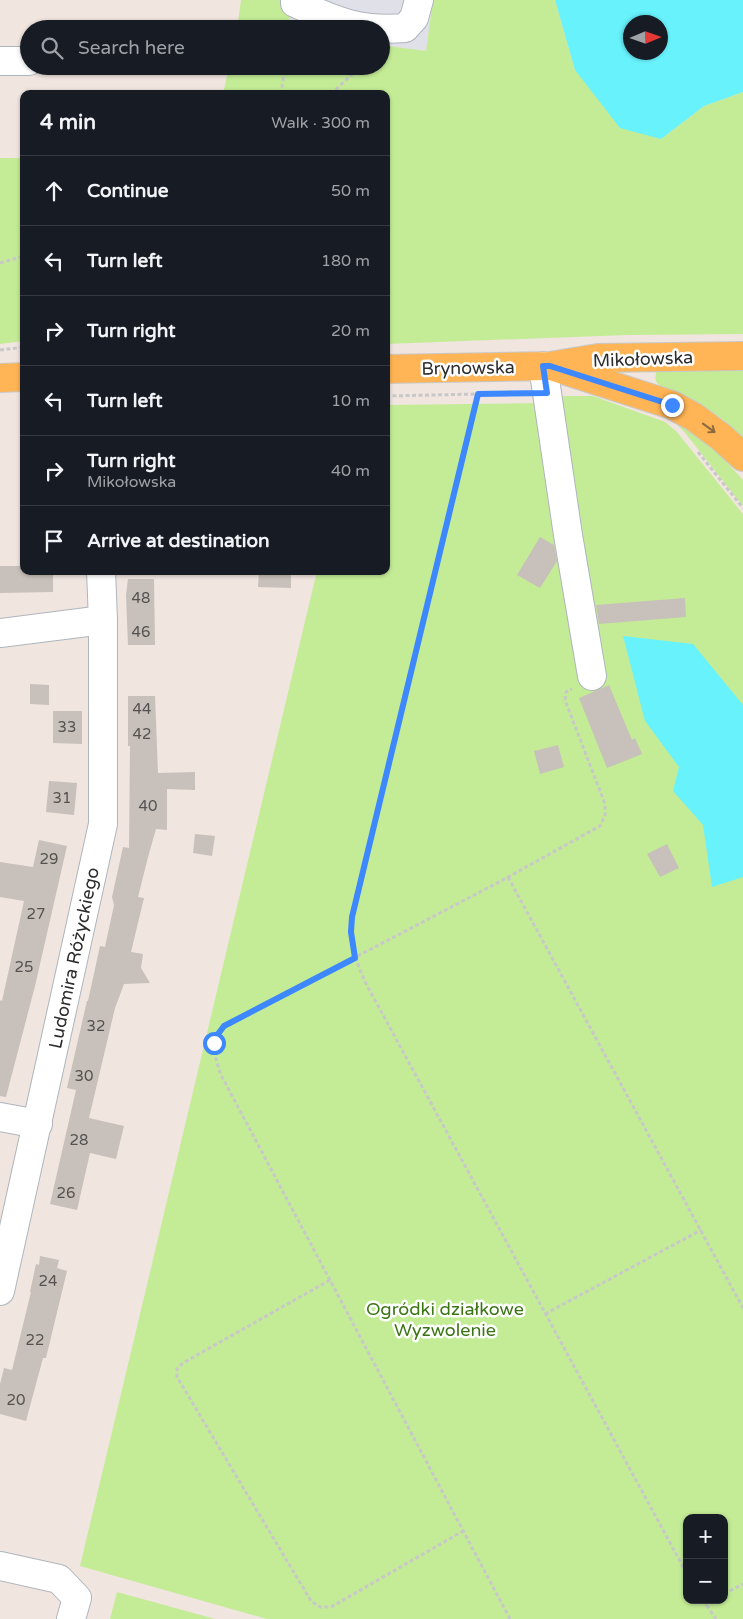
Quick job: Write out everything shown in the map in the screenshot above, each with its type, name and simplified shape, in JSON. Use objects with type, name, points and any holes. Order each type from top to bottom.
[{"type":"main road","name":"Mikołowska","points":[[547,375],[598,358],[743,356]]},
{"type":"main road","name":"Brynowska","points":[[390,369],[547,375]]},
{"type":"main road","name":"Mikołowska","points":[[547,375],[672,405],[694,417],[743,456]]},
{"type":"main road","points":[[0,378],[20,377]]},
{"type":"street","points":[[295,0],[295,3],[334,20]]},
{"type":"street","points":[[390,29],[405,28],[414,18],[419,0]]},
{"type":"street","points":[[0,62],[20,61]]},
{"type":"street","points":[[547,375],[568,535],[592,676]]},
{"type":"street","name":"Ludomira Różyckiego","points":[[0,1291],[103,824],[103,620],[101,575]]},
{"type":"street","points":[[0,633],[103,620]]},
{"type":"street","points":[[0,1117],[38,1124]]},
{"type":"street","points":[[0,1566],[60,1579],[77,1598],[71,1619]]},
{"type":"path","points":[[282,90],[284,75]]},
{"type":"path","points":[[336,90],[352,75]]},
{"type":"path","points":[[0,263],[20,257]]},
{"type":"path","points":[[0,350],[20,348]]},
{"type":"path","points":[[390,396],[478,394],[547,375]]},
{"type":"path","points":[[478,394],[352,917],[351,932],[355,958],[360,973],[683,1567]]},
{"type":"path","points":[[695,448],[743,508]]},
{"type":"path","points":[[510,1619],[221,1075],[215,1058],[214,1043],[224,1026],[508,877],[600,826],[605,815],[605,804],[565,700],[566,692],[588,684],[592,676]]},
{"type":"path","points":[[508,877],[743,1308]]},
{"type":"path","points":[[545,1314],[700,1230]]},
{"type":"path","points":[[330,1280],[183,1363],[177,1368],[177,1377],[311,1601],[320,1607],[332,1607],[463,1531]]},
{"type":"path","points":[[728,1592],[743,1584]]},
{"type":"path","points":[[705,1604],[716,1619]]},
{"type":"shaded area","points":[[292,0],[433,0],[426,51],[390,46],[390,20],[289,20]]},
{"type":"green space","points":[[241,0],[292,0],[289,20],[238,20]]},
{"type":"green space","points":[[433,0],[555,0],[575,70],[661,139],[704,106],[743,92],[743,334],[627,335],[390,344],[390,90],[224,90],[227,75],[390,75],[390,46],[426,51]]},
{"type":"green space","points":[[0,158],[20,158],[20,342],[0,344]]},
{"type":"green space","points":[[743,365],[743,438],[715,414],[692,400],[660,385],[656,379],[658,368]]},
{"type":"green space","name":"Ogródki działkowe Wyzwolenie","points":[[553,396],[593,396],[665,422],[676,431],[743,514],[743,1619],[267,1619],[80,1566],[316,575],[390,575],[390,405],[553,403]]},
{"type":"green space","points":[[673,420],[709,443],[743,480],[743,506],[686,434]]},
{"type":"green space","points":[[117,1592],[215,1619],[110,1619]]},
{"type":"water","points":[[555,0],[743,0],[743,92],[704,106],[661,139],[620,128],[575,70]]},
{"type":"water","points":[[623,636],[693,644],[743,705],[743,877],[712,887],[703,825],[673,791],[679,767],[645,721]]},
{"type":"building","points":[[540,537],[554,545],[557,561],[540,588],[517,575]]},
{"type":"building","points":[[0,566],[20,566],[20,575],[53,575],[53,592],[0,593]]},
{"type":"building","points":[[259,575],[291,575],[291,588],[258,587]]},
{"type":"building","points":[[128,579],[154,579],[155,645],[128,645],[126,595]]},
{"type":"building","points":[[685,598],[686,617],[599,624],[596,605]]},
{"type":"building","points":[[30,684],[49,685],[49,705],[30,704]]},
{"type":"building","points":[[609,685],[632,740],[635,738],[642,754],[607,768],[579,698]]},
{"type":"building","points":[[128,696],[155,696],[158,773],[195,772],[195,790],[167,789],[167,830],[156,829],[138,897],[144,898],[131,952],[143,954],[141,968],[150,983],[124,984],[115,1008],[89,1118],[124,1126],[116,1159],[90,1153],[77,1210],[50,1204],[76,1090],[67,1088],[100,946],[105,947],[114,905],[112,897],[123,847],[129,848],[130,746],[128,746]]},
{"type":"building","points":[[53,711],[82,711],[82,744],[53,743]]},
{"type":"building","points":[[558,745],[564,767],[540,774],[534,751]]},
{"type":"building","points":[[49,781],[77,783],[74,815],[46,812]]},
{"type":"building","points":[[195,834],[215,836],[212,856],[193,853]]},
{"type":"building","points":[[39,840],[67,846],[35,986],[6,1097],[0,1096],[0,1000],[2,1001],[24,901],[0,897],[0,862],[33,867]]},
{"type":"building","points":[[667,844],[679,868],[660,877],[647,854]]},
{"type":"building","points":[[40,1256],[59,1260],[57,1268],[67,1271],[46,1358],[43,1358],[26,1421],[0,1414],[0,1384],[4,1368],[12,1370],[36,1264],[39,1265]]},
{"type":"route","points":[[214,1043],[224,1026],[355,958],[351,932],[352,917],[478,394],[547,393],[543,366],[550,366],[672,405]]}]
